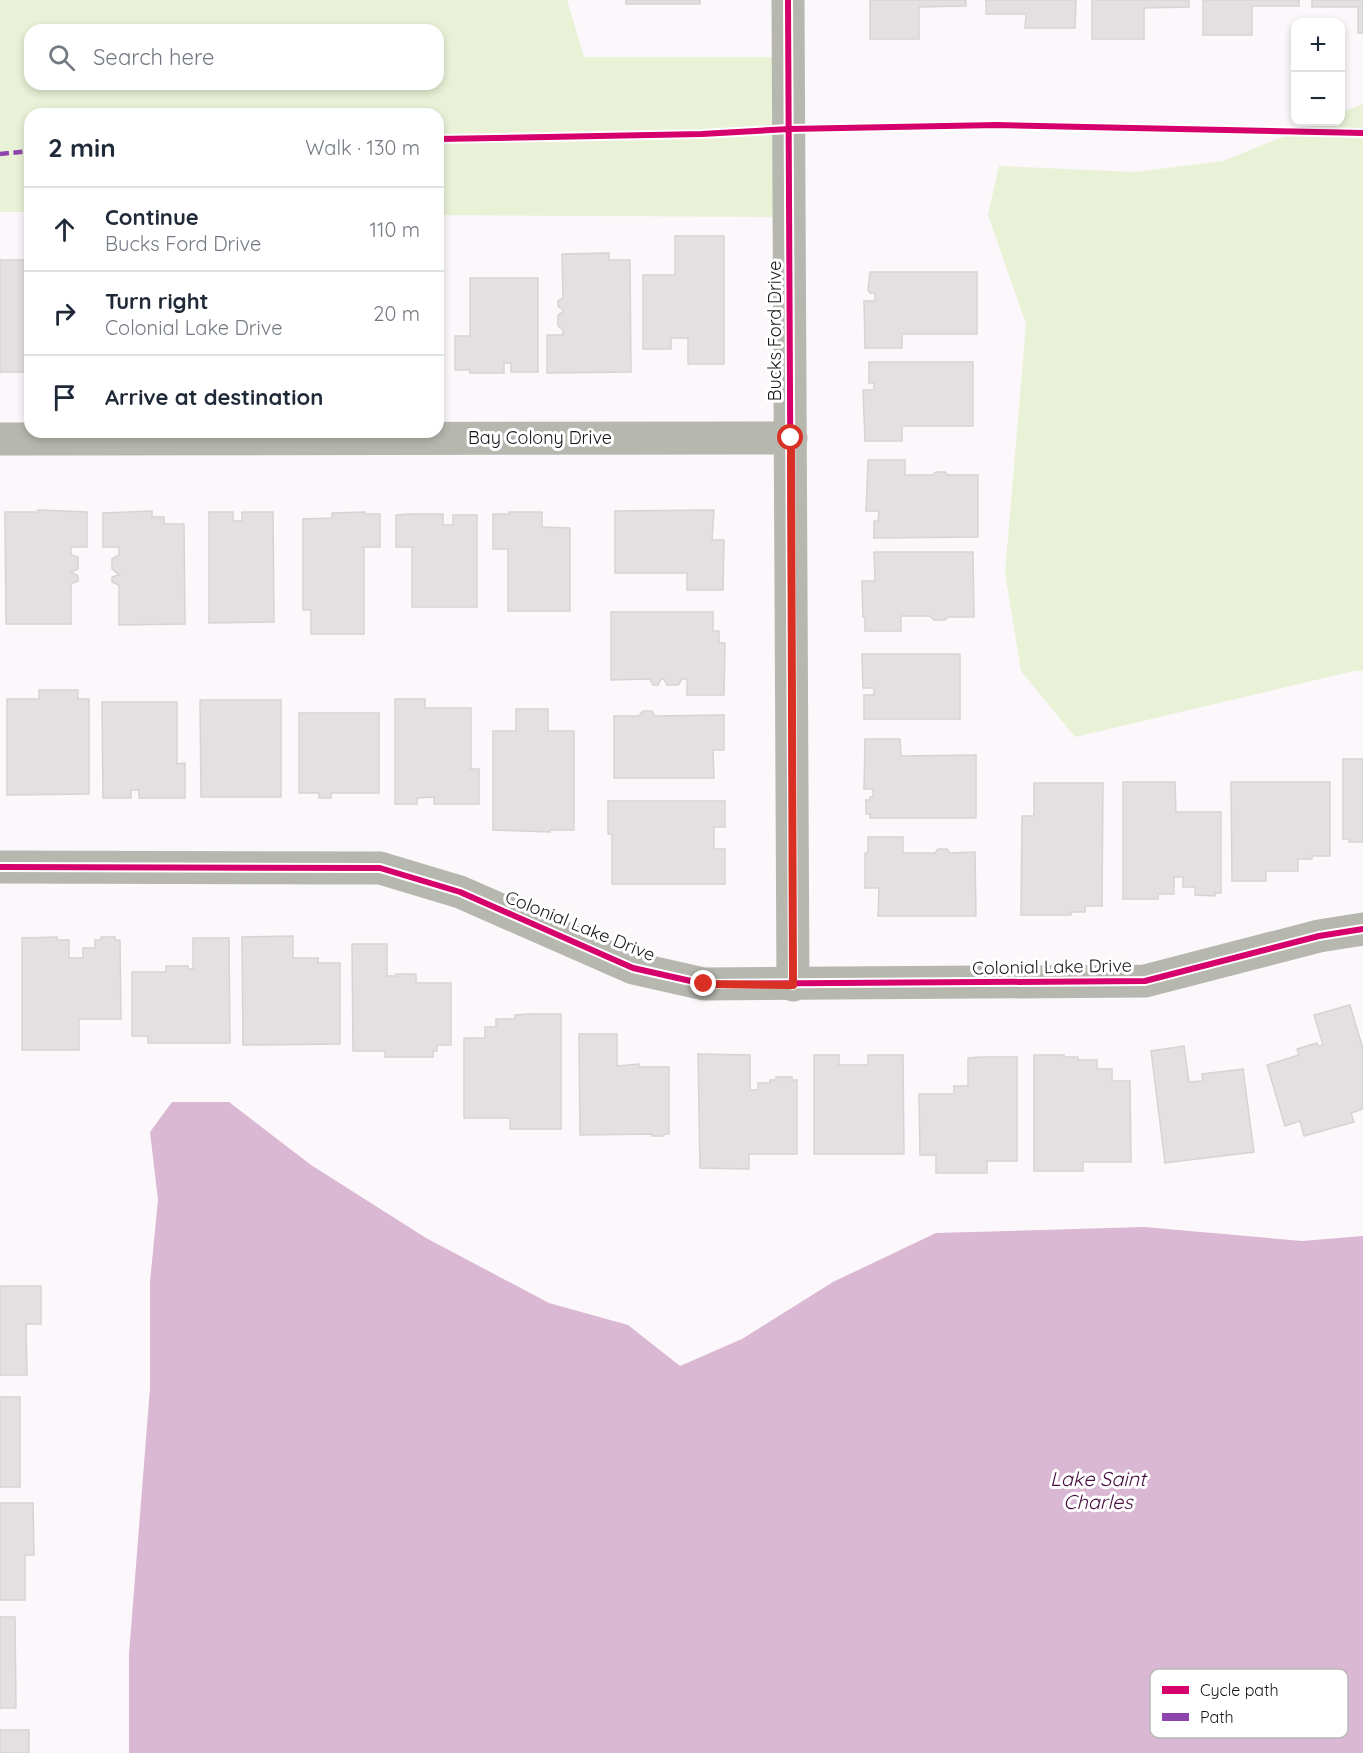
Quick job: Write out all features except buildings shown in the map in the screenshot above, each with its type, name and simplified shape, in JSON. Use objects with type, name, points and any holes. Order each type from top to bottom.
[{"type":"street","name":"Bucks Ford Drive","points":[[788,0],[793,985]]},
{"type":"street","name":"Bay Colony Drive","points":[[0,439],[791,438]]},
{"type":"street","name":"Colonial Lake Drive","points":[[0,867],[380,868],[460,892],[633,968],[704,984],[1145,981],[1319,936],[1363,929]]},
{"type":"green space","points":[[0,0],[567,0],[584,57],[783,57],[783,217],[444,215],[444,108],[24,108],[24,212],[0,212]]},
{"type":"green space","points":[[1363,104],[1363,671],[1354,671],[1075,737],[1021,671],[1005,573],[1026,324],[988,215],[999,166],[1135,172],[1223,161],[1309,126],[1345,126],[1345,111]]},
{"type":"water","name":"Lake Saint Charles","points":[[172,1102],[229,1102],[311,1165],[426,1238],[549,1303],[628,1325],[680,1366],[742,1339],[833,1282],[936,1233],[1144,1227],[1302,1241],[1363,1236],[1363,1753],[129,1753],[129,1654],[150,1388],[150,1282],[158,1200],[150,1132]]},
{"type":"marked path","points":[[0,154],[24,152]]},
{"type":"cycle path","points":[[788,0],[793,985]]},
{"type":"cycle path","points":[[444,139],[997,125],[1363,133]]},
{"type":"cycle path","points":[[0,867],[380,868],[460,892],[633,968],[704,984],[1145,981],[1319,936],[1363,929]]},
{"type":"route","points":[[704,984],[793,985],[791,438]]}]
